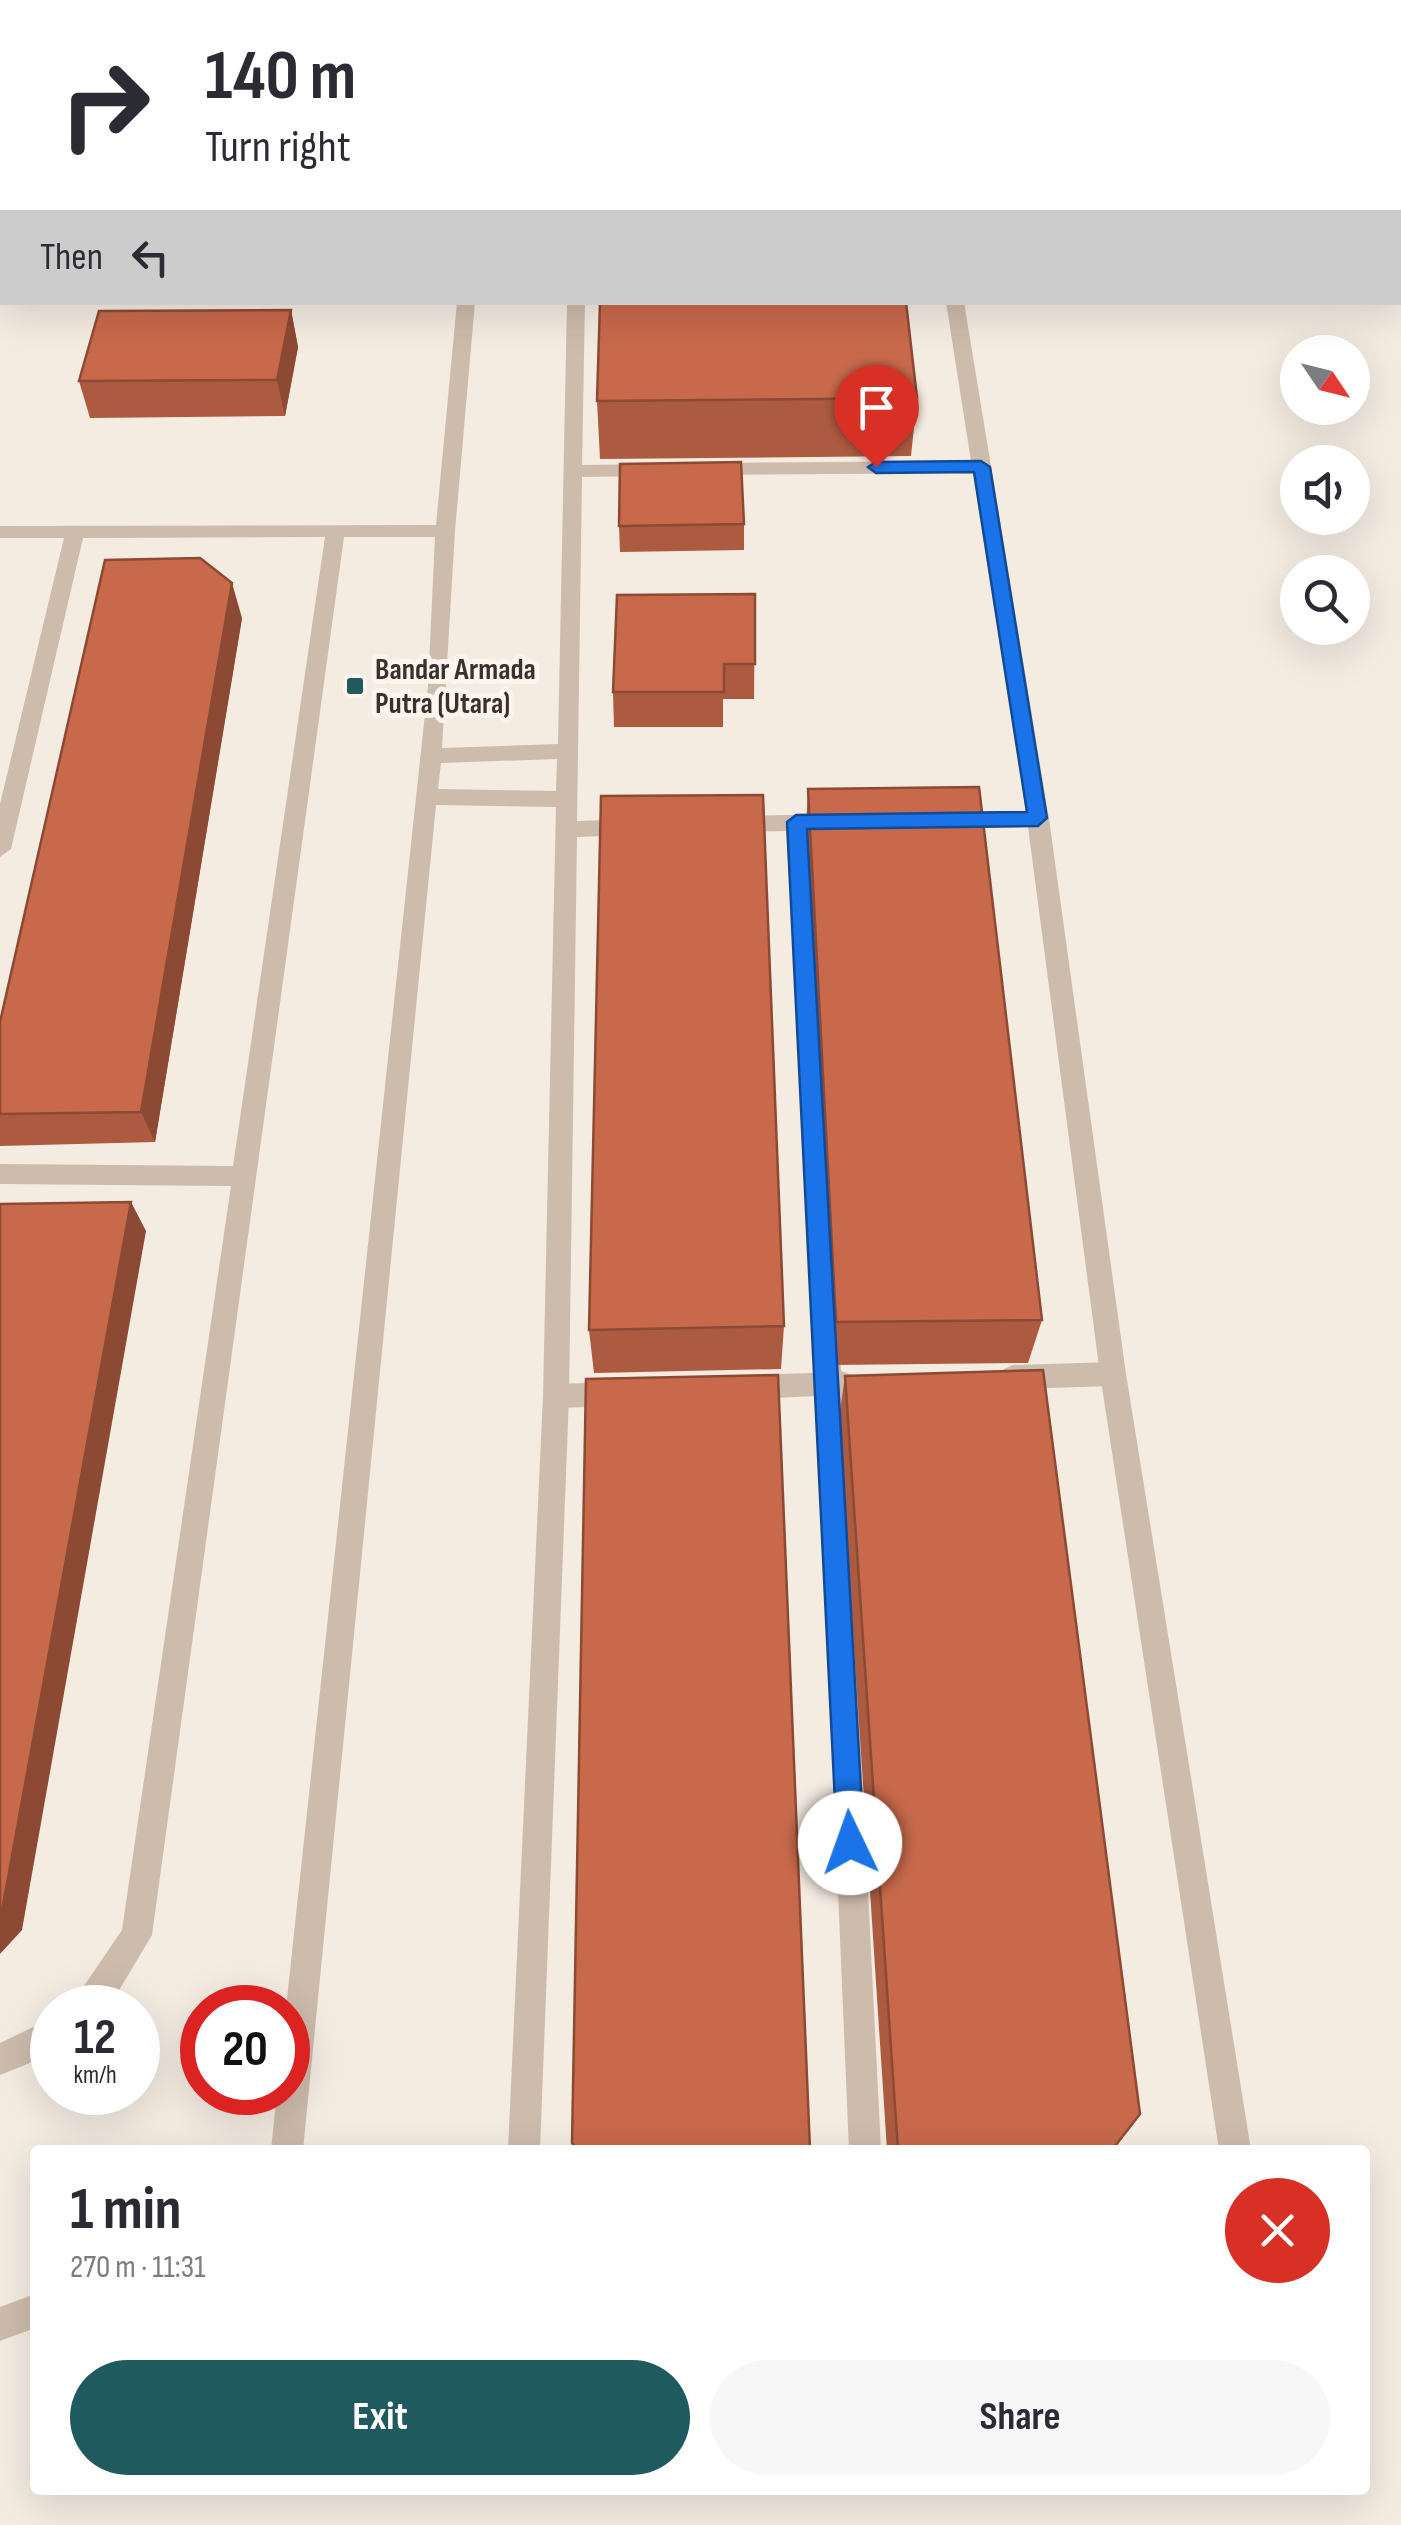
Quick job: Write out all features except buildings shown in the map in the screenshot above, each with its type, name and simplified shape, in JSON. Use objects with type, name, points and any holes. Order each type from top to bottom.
[{"type":"street","points":[[288,2145],[432,756],[445,531],[466,305]]},
{"type":"street","points":[[524,2145],[556,1396],[576,305]]},
{"type":"street","points":[[955,305],[1038,818],[1113,1374],[1234,2145]]},
{"type":"street","points":[[572,471],[682,469],[771,459],[981,467]]},
{"type":"street","points":[[0,532],[445,531]]},
{"type":"street","points":[[0,849],[74,532]]},
{"type":"street","points":[[105,1985],[137,1935],[335,532]]},
{"type":"street","points":[[432,756],[567,751]]},
{"type":"street","points":[[427,797],[566,799]]},
{"type":"street","points":[[926,820],[1038,818]]},
{"type":"street","points":[[796,822],[829,1384],[865,2145]]},
{"type":"street","points":[[720,824],[852,822]]},
{"type":"street","points":[[565,828],[662,826]]},
{"type":"street","points":[[0,1174],[244,1176]]},
{"type":"street","points":[[980,1378],[1113,1374]]},
{"type":"street","points":[[732,1388],[867,1382]]},
{"type":"street","points":[[556,1396],[654,1392]]},
{"type":"street","points":[[0,2059],[30,2048]]},
{"type":"street","points":[[0,2324],[30,2312]]},
{"type":"place","name":"Bandar Armada Putra (Utara)","points":[[355,686]]},
{"type":"route","points":[[850,1843],[829,1384],[796,822],[1038,818],[981,467],[876,467]]}]
